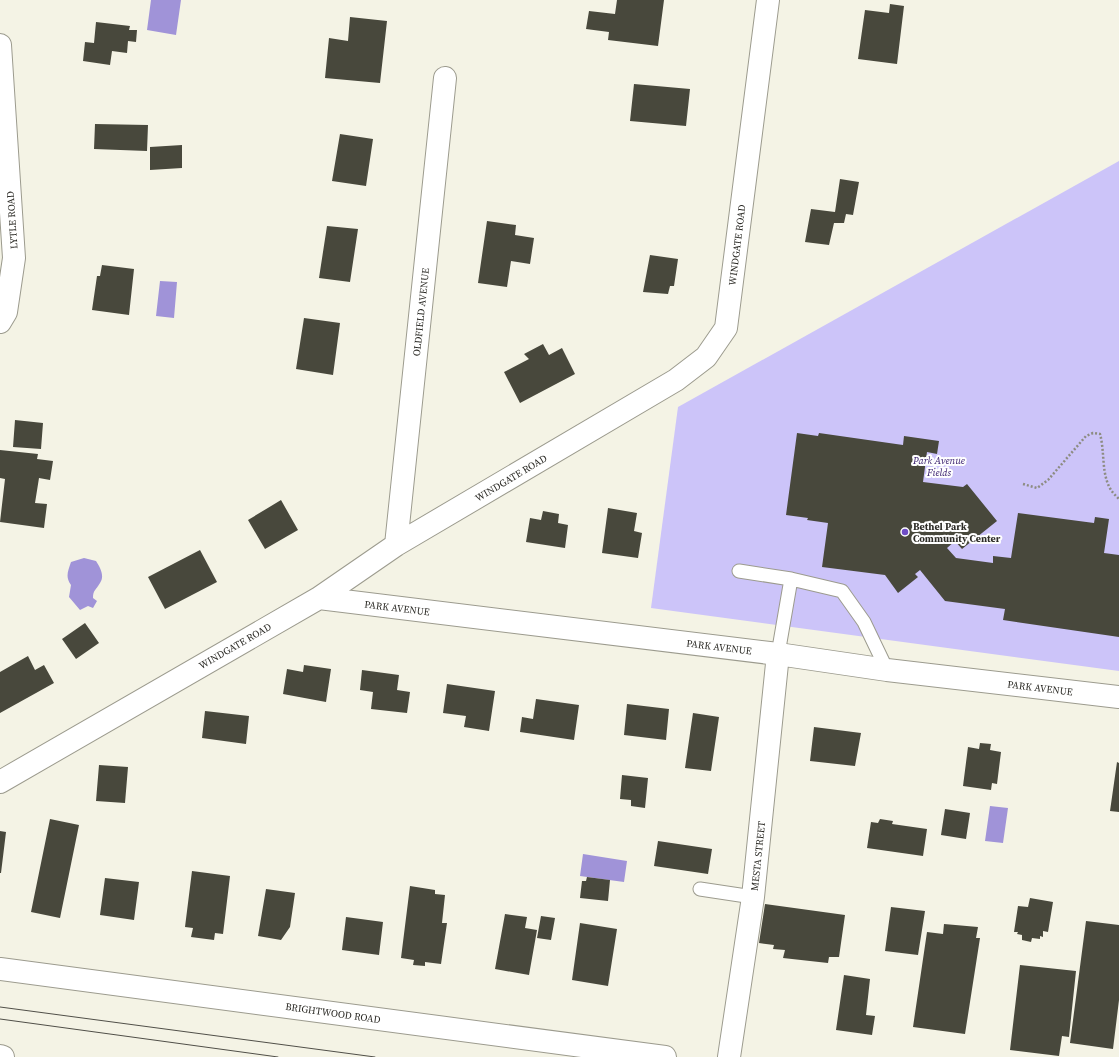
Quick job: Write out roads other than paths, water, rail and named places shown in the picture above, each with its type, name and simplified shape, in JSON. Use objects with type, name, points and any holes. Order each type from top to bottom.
[{"type":"street","name":"WINDGATE ROAD","points":[[0,782],[319,598],[396,545],[676,380],[706,357],[726,328],[768,0]]},
{"type":"street","name":"LYTLE ROAD","points":[[0,45],[14,258],[6,312],[0,322]]},
{"type":"street","name":"OLDFIELD AVENUE","points":[[396,545],[445,78]]},
{"type":"street","name":"PARK AVENUE","points":[[319,598],[778,654],[887,670],[1119,696]]},
{"type":"street","name":"MESTA STREET","points":[[729,1057],[753,897],[778,654]]},
{"type":"street","name":"BRIGHTWOOD ROAD","points":[[0,969],[665,1057]]},
{"type":"lane","points":[[739,571],[842,591],[864,622],[887,670]]},
{"type":"lane","points":[[778,654],[791,580]]},
{"type":"lane","points":[[700,889],[753,897]]},
{"type":"tram line","points":[[0,1007],[375,1057]]},
{"type":"tram line","points":[[0,1019],[278,1057]]},
{"type":"place","name":"Bethel Park Community Center","points":[[905,532]]},
{"type":"park label","name":"Park Avenue Fields","points":[[939,466]]}]
